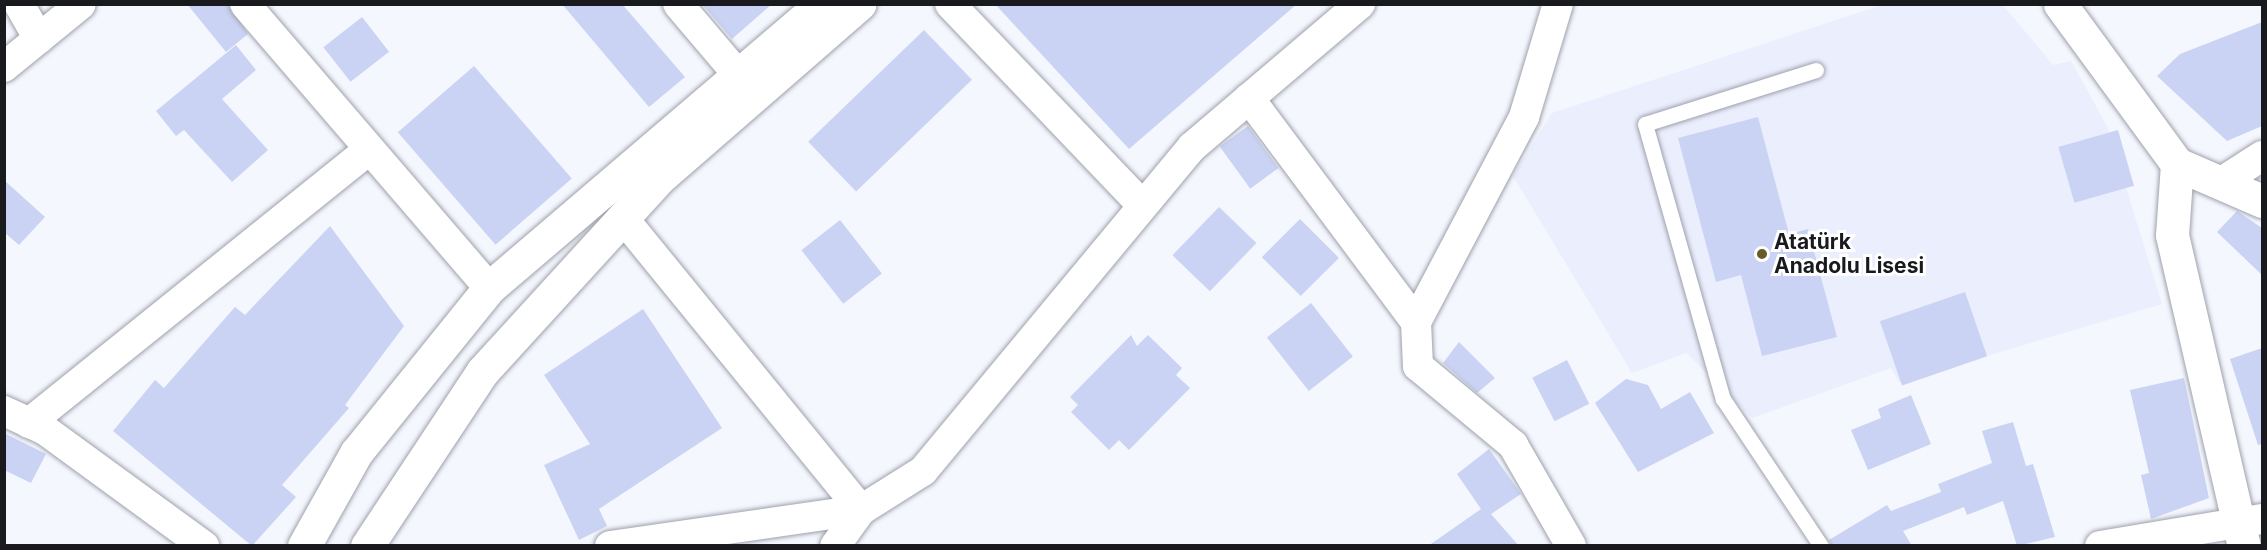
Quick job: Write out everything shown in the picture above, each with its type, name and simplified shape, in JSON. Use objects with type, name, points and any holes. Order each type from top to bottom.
[{"type":"main road","points":[[304,546],[356,453],[489,288],[821,4]]},
{"type":"main road","points":[[367,546],[482,372],[658,179],[859,4]]},
{"type":"main road","points":[[2060,4],[2177,164],[2262,201]]},
{"type":"main road","points":[[2177,164],[2172,236],[2248,529]]},
{"type":"street","points":[[19,4],[39,39]]},
{"type":"street","points":[[4,67],[81,4]]},
{"type":"street","points":[[245,4],[368,150],[489,288]]},
{"type":"street","points":[[678,4],[739,76]]},
{"type":"street","points":[[950,4],[1142,205]]},
{"type":"street","points":[[835,546],[861,510],[923,471],[1192,147],[1360,4]]},
{"type":"street","points":[[1558,4],[1524,117],[1416,322],[1418,366],[1513,445],[1570,546]]},
{"type":"street","points":[[1249,98],[1416,322]]},
{"type":"street","points":[[204,546],[17,417],[368,150]]},
{"type":"street","points":[[2220,183],[2262,156]]},
{"type":"street","points":[[623,218],[861,510]]},
{"type":"street","points":[[610,546],[861,510]]},
{"type":"street","points":[[2100,546],[2248,529]]},
{"type":"lane","points":[[1816,70],[1645,124],[1723,399],[1821,546]]},
{"type":"shaded area","points":[[1882,5],[2003,5],[2053,65],[2071,61],[2107,126],[2162,304],[1899,382],[1891,368],[1752,418],[1686,353],[1632,373],[1513,176],[1552,113]]},
{"type":"building","points":[[187,4],[228,4],[248,34],[226,52]]},
{"type":"building","points":[[562,4],[622,4],[685,77],[649,107]]},
{"type":"building","points":[[702,4],[772,4],[732,39]]},
{"type":"building","points":[[995,4],[1297,4],[1129,149]]},
{"type":"building","points":[[362,17],[389,52],[350,82],[323,47]]},
{"type":"building","points":[[2262,22],[2262,126],[2227,141],[2157,76],[2180,54]]},
{"type":"building","points":[[924,30],[972,80],[856,191],[808,142]]},
{"type":"building","points":[[236,45],[256,70],[222,99],[268,150],[232,182],[184,130],[176,136],[156,111]]},
{"type":"building","points":[[474,66],[572,178],[496,245],[398,132]]},
{"type":"building","name":"Atatürk Anadolu Lisesi","points":[[1758,117],[1789,234],[1808,229],[1837,337],[1762,356],[1741,275],[1716,282],[1678,138]]},
{"type":"building","points":[[1248,126],[1279,168],[1250,189],[1220,147]]},
{"type":"building","points":[[2118,130],[2134,186],[2074,203],[2058,147]]},
{"type":"building","points":[[4,180],[45,217],[19,245],[4,232]]},
{"type":"building","points":[[1219,207],[1256,243],[1210,291],[1172,255]]},
{"type":"building","points":[[2237,211],[2262,228],[2262,275],[2217,232]]},
{"type":"building","points":[[1300,219],[1339,258],[1301,296],[1262,257]]},
{"type":"building","points":[[840,220],[882,274],[843,304],[801,250]]},
{"type":"building","points":[[330,226],[404,326],[345,405],[349,408],[282,485],[296,497],[252,546],[113,431],[155,380],[164,388],[235,307],[245,315]]},
{"type":"building","points":[[1965,292],[1987,356],[1902,386],[1880,321]]},
{"type":"building","points":[[1311,303],[1353,357],[1309,391],[1267,337]]},
{"type":"building","points":[[643,309],[722,428],[599,509],[607,526],[579,540],[544,465],[590,444],[544,375]]},
{"type":"building","points":[[1131,335],[1137,346],[1148,335],[1182,368],[1176,375],[1190,388],[1129,450],[1119,440],[1109,450],[1071,412],[1078,405],[1070,397]]},
{"type":"building","points":[[1459,342],[1495,378],[1477,393],[1443,363]]},
{"type":"building","points":[[2262,348],[2262,444],[2258,445],[2230,359]]},
{"type":"building","points":[[1567,360],[1589,404],[1554,421],[1532,378]]},
{"type":"building","points":[[2184,378],[2209,498],[2151,519],[2141,475],[2149,473],[2130,390]]},
{"type":"building","points":[[1626,379],[1648,385],[1661,409],[1690,392],[1714,433],[1638,472],[1595,403]]},
{"type":"building","points":[[1911,395],[1931,444],[1868,470],[1851,430],[1881,418],[1878,409]]},
{"type":"building","points":[[2013,422],[2026,466],[2033,464],[2055,537],[2017,546],[2003,501],[1967,515],[1964,507],[1903,531],[1912,546],[1831,546],[1829,540],[1887,505],[1891,511],[1941,492],[1938,484],[1992,463],[1982,431]]},
{"type":"building","points":[[4,433],[46,454],[31,483],[4,470]]},
{"type":"building","points":[[1489,449],[1521,494],[1491,514],[1519,546],[1428,546],[1481,509],[1457,474]]},
{"type":"place","name":"Atatürk Anadolu Lisesi","points":[[1762,254]]}]
